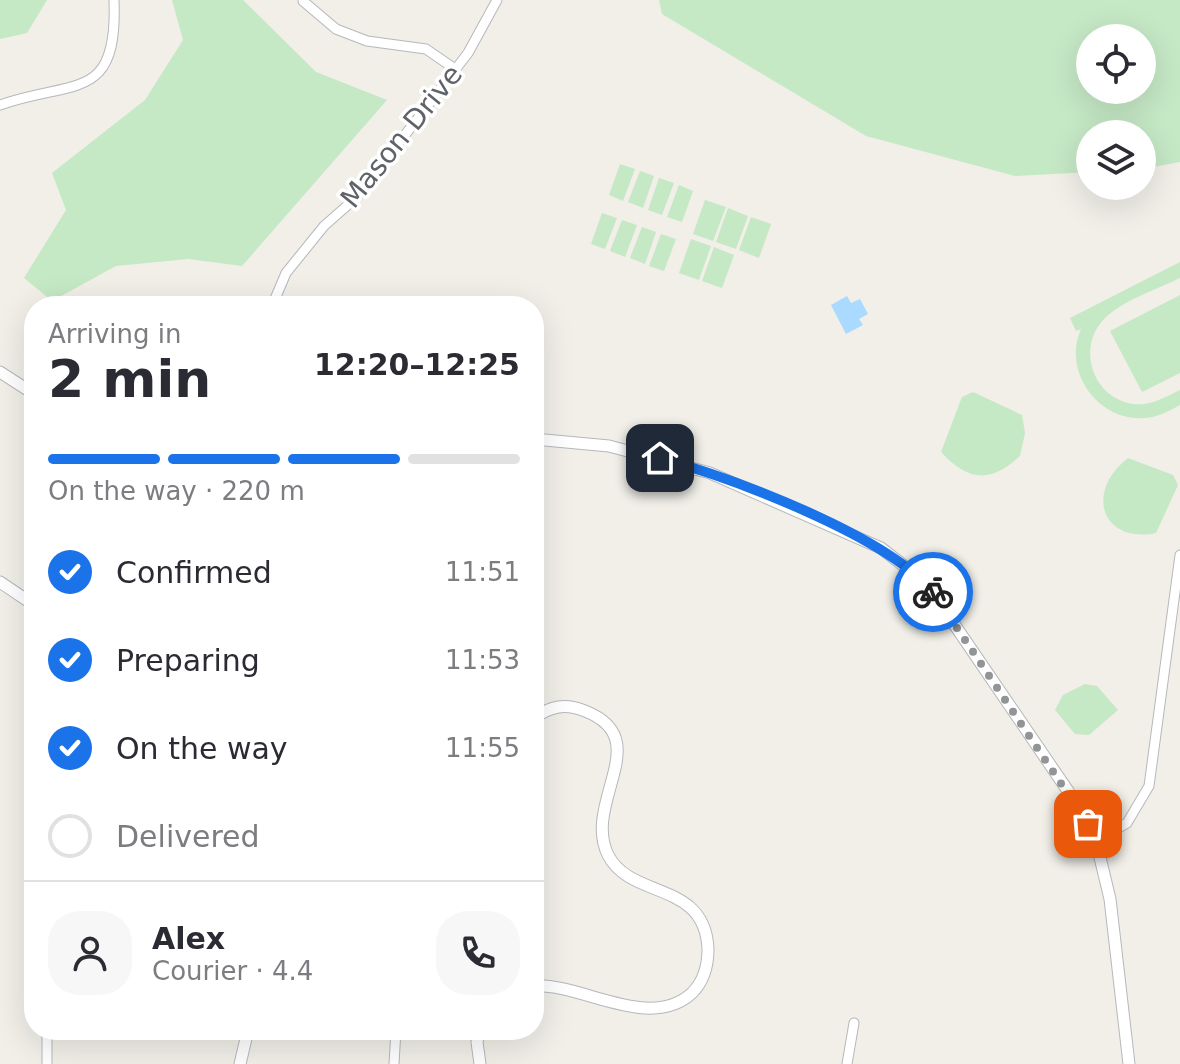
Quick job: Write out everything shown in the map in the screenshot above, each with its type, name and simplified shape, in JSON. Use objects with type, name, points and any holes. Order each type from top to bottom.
[{"type":"street","points":[[0,105],[76,87],[100,71],[114,46],[114,0]]},
{"type":"street","name":"Mason Drive","points":[[275,296],[279,285],[296,261],[324,226],[358,196],[455,69],[497,0]]},
{"type":"street","points":[[303,1],[336,29],[377,44],[426,49],[455,69]]},
{"type":"street","points":[[0,372],[24,388]]},
{"type":"street","points":[[544,440],[609,446],[710,473],[865,540],[897,558],[938,598],[1068,791],[1096,841],[1110,899],[1129,1064]]},
{"type":"street","points":[[1096,841],[1127,823],[1149,786],[1180,555]]},
{"type":"street","points":[[0,582],[24,598]]},
{"type":"street","points":[[544,711],[567,706],[594,715],[607,727],[619,756],[600,826],[606,852],[623,873],[672,894],[692,908],[704,930],[708,956],[700,983],[681,1001],[667,1006],[637,1006],[544,988]]},
{"type":"street","points":[[847,1064],[854,1023]]},
{"type":"street","points":[[47,1040],[47,1064]]},
{"type":"street","points":[[240,1064],[246,1040]]},
{"type":"street","points":[[394,1064],[395,1040]]},
{"type":"street","points":[[479,1040],[477,1055],[480,1064]]},
{"type":"green space","points":[[0,0],[47,0],[27,33],[0,39]]},
{"type":"green space","points":[[172,0],[243,0],[316,72],[387,100],[242,266],[188,259],[116,266],[61,296],[46,296],[24,278],[66,210],[52,173],[145,100],[183,40]]},
{"type":"green space","points":[[659,0],[1180,0],[1180,162],[1156,166],[1156,120],[1076,120],[1076,173],[1015,176],[866,136],[662,14]]},
{"type":"green space","points":[[620,164],[635,169],[623,201],[609,195]]},
{"type":"green space","points":[[640,171],[654,176],[643,208],[628,202]]},
{"type":"green space","points":[[659,178],[674,183],[662,215],[648,210]]},
{"type":"green space","points":[[679,185],[693,191],[682,222],[667,217]]},
{"type":"green space","points":[[705,200],[726,207],[713,241],[693,234]]},
{"type":"green space","points":[[728,208],[748,216],[736,249],[716,242]]},
{"type":"green space","points":[[602,213],[617,218],[605,249],[591,244]]},
{"type":"green space","points":[[751,217],[771,224],[759,258],[739,250]]},
{"type":"green space","points":[[622,220],[637,225],[625,257],[610,251]]},
{"type":"green space","points":[[642,227],[656,232],[645,264],[630,258]]},
{"type":"green space","points":[[661,234],[676,239],[664,271],[649,266]]},
{"type":"green space","points":[[691,239],[711,246],[699,280],[679,273]]},
{"type":"green space","points":[[714,247],[734,255],[722,288],[702,281]]},
{"type":"green space","points":[[1180,262],[1180,278],[1130,301],[1104,319],[1091,344],[1090,357],[1099,383],[1120,400],[1146,404],[1180,390],[1180,405],[1145,418],[1113,412],[1089,391],[1081,377],[1076,345],[1081,329],[1076,331],[1070,318]]},
{"type":"green space","points":[[1180,295],[1180,373],[1142,392],[1110,331]]},
{"type":"green space","points":[[973,392],[1022,415],[1025,433],[1020,456],[989,475],[961,469],[941,452],[962,397]]},
{"type":"green space","points":[[1128,458],[1173,475],[1178,485],[1156,533],[1123,531],[1112,523],[1105,512],[1103,500],[1106,486],[1114,471]]},
{"type":"green space","points":[[1085,684],[1097,686],[1118,710],[1089,735],[1075,734],[1055,710],[1063,695]]},
{"type":"water","points":[[847,296],[851,303],[860,299],[868,314],[859,319],[863,325],[846,334],[831,305]]},
{"type":"way so far","points":[[933,592],[1088,824]]},
{"type":"route","points":[[660,458],[732,481],[865,540],[897,558],[933,592]]}]
